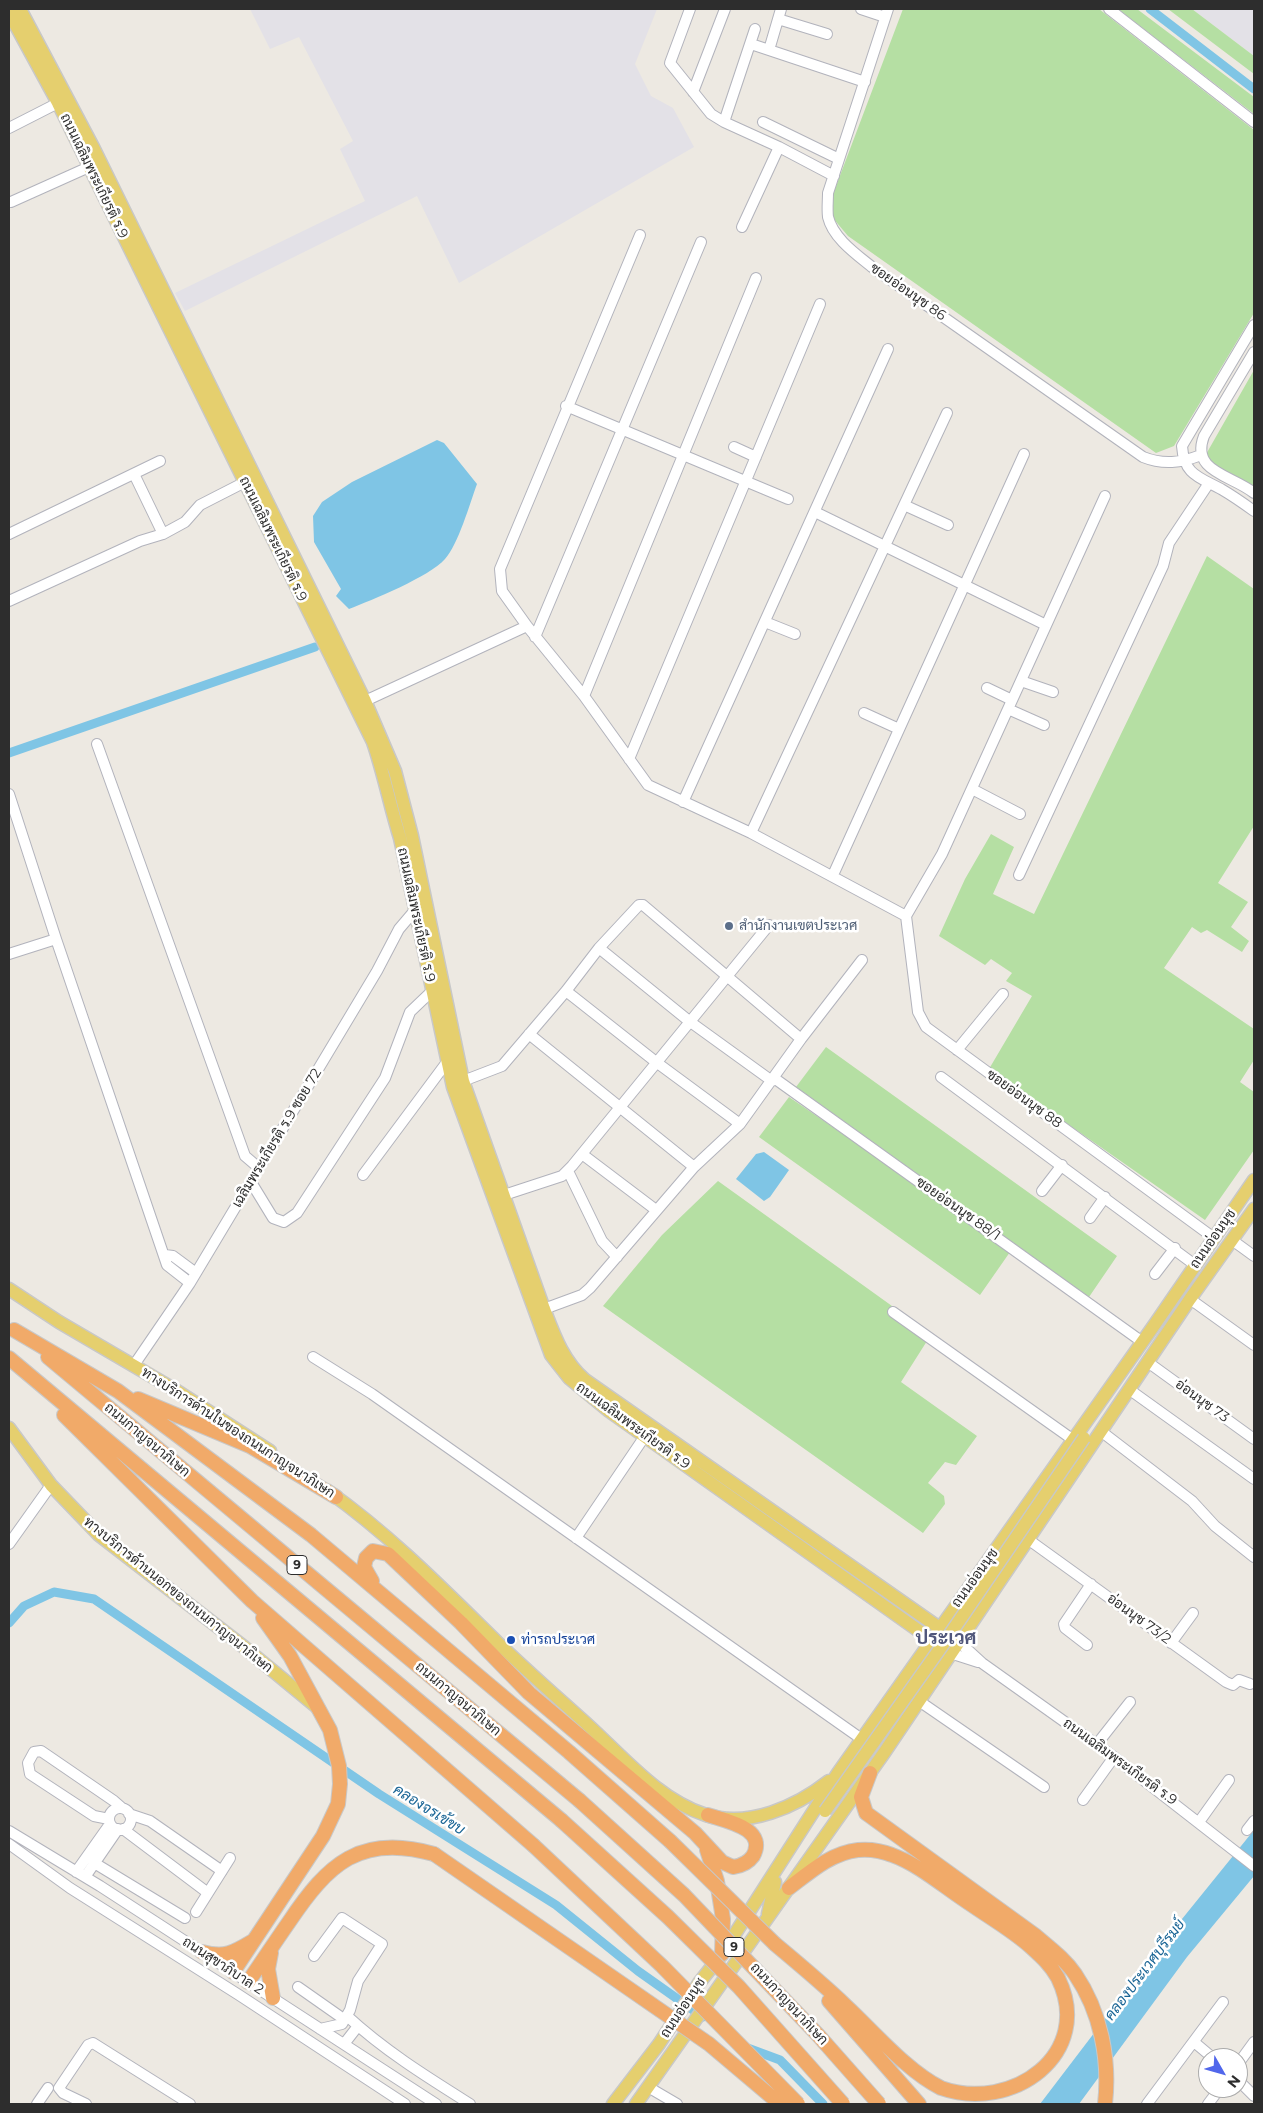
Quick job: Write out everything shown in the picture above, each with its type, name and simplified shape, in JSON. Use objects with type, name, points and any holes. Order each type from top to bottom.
[{"type":"highway","points":[[12,1328],[118,1391],[298,1524],[569,1752],[698,1866],[775,1944],[870,2047],[919,2104]]},
{"type":"highway","name":"ถนนกาญจนาภิเษก","points":[[12,1328],[579,1800],[684,1895],[818,2035],[879,2104]]},
{"type":"highway","name":"ถนนกาญจนาภิเษก","points":[[9,1358],[561,1820],[668,1917],[739,1987],[843,2104]]},
{"type":"highway","points":[[24,1371],[41,1394],[252,1601],[532,1846],[662,1966],[798,2104]]},
{"type":"highway","points":[[118,1391],[244,1443],[336,1497]]},
{"type":"highway","points":[[412,1620],[365,1572],[364,1562],[373,1551],[382,1551],[396,1560],[466,1627],[529,1693],[704,1842],[722,1862],[730,1866],[744,1864],[755,1851],[755,1841],[749,1830],[708,1815]]},
{"type":"highway","points":[[233,1972],[258,1938],[323,1836],[338,1804],[339,1766],[330,1730],[290,1656],[252,1601]]},
{"type":"highway","points":[[870,1773],[861,1797],[866,1813],[1036,1936],[1060,1957],[1075,1974],[1094,2010],[1106,2061],[1107,2085],[1105,2104]]},
{"type":"highway","points":[[704,1842],[719,1890],[723,1919],[722,1954]]},
{"type":"highway","points":[[248,1982],[306,1898],[332,1867],[351,1856],[372,1849],[390,1846],[414,1848],[434,1854],[708,2044],[780,2104]]},
{"type":"highway","points":[[775,1944],[921,2074],[956,2095],[972,2098],[994,2097],[1014,2091],[1042,2073],[1054,2060],[1061,2046],[1066,2012],[1064,1996],[1058,1978],[1047,1961],[1029,1945],[923,1872],[891,1854],[858,1850],[822,1863],[790,1888]]},
{"type":"highway","points":[[289,1889],[296,1895],[306,1898]]},
{"type":"highway","points":[[202,1952],[217,1956],[230,1954],[258,1938]]},
{"type":"highway","points":[[273,1945],[268,1969],[273,1998]]},
{"type":"main road","name":"ถนนเฉลิมพระเกียรติ ร.9","points":[[20,9],[93,146],[366,701],[395,771],[412,836],[463,1082],[544,1309],[557,1342],[569,1364],[585,1380],[958,1641]]},
{"type":"main road","name":"ถนนเฉลิมพระเกียรติ ร.9","points":[[9,13],[58,103],[373,742],[386,781],[390,807],[416,909],[453,1087],[551,1355],[575,1384],[644,1436],[950,1653]]},
{"type":"main road","name":"ถนนอ่อนนุช","points":[[751,1910],[775,1882],[944,1644],[1141,1341],[1155,1324],[1254,1180]]},
{"type":"main road","name":"ถนนอ่อนนุช","points":[[636,2104],[870,1773],[958,1641],[1149,1363],[1190,1299],[1254,1210]]},
{"type":"main road","name":"ทางบริการด้านในของถนนกาญจนาภิเษก","points":[[9,1289],[59,1322],[215,1414],[336,1497],[407,1555],[559,1700],[658,1788],[683,1805],[708,1815],[737,1818],[782,1810],[802,1801],[838,1773]]},
{"type":"main road","name":"ถนนอ่อนนุช","points":[[614,2104],[659,2044],[699,1983],[722,1954],[838,1773],[912,1670],[961,1597],[1136,1363],[1155,1324]]},
{"type":"main road","name":"ถนนอ่อนนุช","points":[[1136,1363],[1166,1337]]},
{"type":"main road","name":"ทางบริการด้านนอกของถนนกาญจนาภิเษก","points":[[9,1428],[51,1485],[99,1535],[244,1647],[318,1708]]},
{"type":"main road","points":[[961,1597],[959,1607],[964,1613],[973,1613],[980,1610]]},
{"type":"main road","points":[[912,1670],[917,1666],[925,1666],[930,1672],[930,1684]]},
{"type":"main road","name":"ถนนอ่อนนุช","points":[[767,1918],[775,1882]]},
{"type":"street","points":[[690,9],[670,63],[711,114],[834,176]]},
{"type":"street","points":[[693,92],[725,9]]},
{"type":"street","points":[[861,9],[887,13]]},
{"type":"street","points":[[1109,9],[1254,122]]},
{"type":"street","name":"ซอยอ่อนนุช 86","points":[[887,13],[828,193],[828,217],[834,230],[850,249],[872,267],[1143,457],[1157,462],[1184,461],[1201,455]]},
{"type":"street","points":[[769,50],[780,14],[827,34]]},
{"type":"street","points":[[724,122],[755,29]]},
{"type":"street","points":[[750,44],[865,82]]},
{"type":"street","points":[[9,128],[58,103]]},
{"type":"street","points":[[763,122],[840,159]]},
{"type":"street","points":[[742,228],[779,147]]},
{"type":"street","points":[[10,202],[89,168]]},
{"type":"street","points":[[640,235],[566,406],[500,569],[502,590],[527,626],[584,696],[648,784],[751,833],[833,875],[906,916],[942,854],[1105,496]]},
{"type":"street","points":[[536,637],[701,242]]},
{"type":"street","points":[[584,696],[756,278]]},
{"type":"street","points":[[629,759],[820,304]]},
{"type":"street","points":[[1254,325],[1182,446],[1184,461],[1194,476],[1254,510]]},
{"type":"street","points":[[683,802],[888,349]]},
{"type":"street","points":[[1254,352],[1204,436],[1199,448],[1210,469],[1254,493]]},
{"type":"street","points":[[566,406],[788,499]]},
{"type":"street","points":[[751,833],[947,413]]},
{"type":"street","points":[[734,447],[756,457]]},
{"type":"street","points":[[833,875],[1024,454]]},
{"type":"street","points":[[9,534],[160,460]]},
{"type":"street","points":[[134,474],[163,534]]},
{"type":"street","points":[[9,602],[140,541],[163,534],[185,522],[200,505],[245,482]]},
{"type":"street","points":[[1019,875],[1163,566],[1169,543],[1209,483]]},
{"type":"street","points":[[904,505],[948,525]]},
{"type":"street","points":[[815,512],[1046,625]]},
{"type":"street","points":[[766,622],[795,634]]},
{"type":"street","points":[[366,701],[527,626]]},
{"type":"street","points":[[1021,680],[1052,692]]},
{"type":"street","points":[[986,688],[1044,725]]},
{"type":"street","points":[[864,713],[899,729]]},
{"type":"street","points":[[97,744],[245,1156],[259,1168]]},
{"type":"street","points":[[972,789],[1020,814]]},
{"type":"street","points":[[9,797],[167,1265],[190,1283]]},
{"type":"street","points":[[463,1082],[502,1066],[635,906],[642,905],[801,1039]]},
{"type":"street","name":"เฉลิมพระเกียรติ ร.9 ซอย 72","points":[[134,1365],[190,1283],[377,971],[399,929],[416,909]]},
{"type":"street","name":"ซอยอ่อนนุช 88","points":[[906,916],[920,1019],[926,1027],[1214,1238]]},
{"type":"street","points":[[504,1195],[562,1176],[568,1171],[769,925]]},
{"type":"street","points":[[9,954],[56,939]]},
{"type":"street","name":"ซอยอ่อนนุช 88/1","points":[[599,948],[689,1021],[1141,1341]]},
{"type":"street","points":[[544,1309],[582,1295],[694,1167],[740,1124],[801,1039],[862,960]]},
{"type":"street","points":[[251,1182],[273,1218],[284,1222],[297,1213],[385,1078],[410,1012],[432,991]]},
{"type":"street","points":[[566,991],[656,1062],[740,1124]]},
{"type":"street","points":[[957,1050],[1002,994]]},
{"type":"street","points":[[530,1034],[620,1109],[694,1167]]},
{"type":"street","points":[[363,1175],[447,1062]]},
{"type":"street","points":[[941,1077],[1175,1248],[1195,1265]]},
{"type":"street","points":[[582,1154],[656,1210]]},
{"type":"street","points":[[1042,1191],[1062,1165]]},
{"type":"street","points":[[568,1171],[602,1241],[617,1257]]},
{"type":"street","points":[[1090,1218],[1105,1197]]},
{"type":"street","points":[[1232,1240],[1254,1256]]},
{"type":"street","points":[[1155,1274],[1175,1248]]},
{"type":"street","points":[[164,1255],[173,1256],[196,1272]]},
{"type":"street","points":[[1190,1299],[1254,1344]]},
{"type":"street","points":[[893,1312],[1078,1439]]},
{"type":"street","points":[[313,1357],[372,1394],[863,1740]]},
{"type":"street","name":"อ่อนนุช 73","points":[[1149,1363],[1254,1439]]},
{"type":"street","points":[[1130,1390],[1254,1479]]},
{"type":"street","points":[[1102,1432],[1192,1502],[1215,1526],[1254,1557]]},
{"type":"street","points":[[576,1538],[644,1436]]},
{"type":"street","points":[[9,1544],[51,1485]]},
{"type":"street","name":"อ่อนนุช 73/2","points":[[1029,1540],[1232,1685],[1239,1680],[1250,1684]]},
{"type":"street","points":[[1087,1645],[1065,1628],[1064,1624],[1091,1584]]},
{"type":"street","points":[[1171,1643],[1193,1613]]},
{"type":"street","name":"ถนนเฉลิมพระเกียรติ ร.9","points":[[958,1641],[982,1663],[1114,1756],[1254,1866]]},
{"type":"street","name":"ถนนเฉลิมพระเกียรติ ร.9","points":[[950,1653],[982,1663]]},
{"type":"street","points":[[918,1701],[1044,1787]]},
{"type":"street","points":[[1097,1744],[1130,1702]]},
{"type":"street","points":[[81,1875],[115,1825],[130,1823],[126,1811],[114,1800],[41,1751],[34,1752],[28,1762],[30,1774],[94,1816],[115,1825],[208,1893]]},
{"type":"street","points":[[1083,1800],[1114,1756]]},
{"type":"street","points":[[1199,1822],[1229,1780]]},
{"type":"street","points":[[81,1875],[96,1864],[115,1825],[113,1810],[126,1811],[150,1821],[222,1871]]},
{"type":"street","points":[[1247,1830],[1254,1821]]},
{"type":"street","name":"ถนนสุขาภิบาล 2","points":[[9,1831],[202,1952],[436,2104]]},
{"type":"street","name":"ถนนสุขาภิบาล 2","points":[[9,1844],[70,1888],[239,1995],[405,2104]]},
{"type":"street","points":[[196,1912],[230,1858]]},
{"type":"street","points":[[96,1864],[185,1918]]},
{"type":"street","points":[[314,1956],[342,1918],[382,1944],[358,1981],[346,2018],[342,2024],[320,2028]]},
{"type":"street","points":[[225,1986],[233,1972]]},
{"type":"street","points":[[239,1995],[248,1982]]},
{"type":"street","points":[[298,1988],[358,2026],[418,2072],[470,2104]]},
{"type":"street","points":[[1146,2104],[1223,2002]]},
{"type":"street","points":[[344,2044],[358,2026]]},
{"type":"street","points":[[1194,2042],[1201,2048]]},
{"type":"street","points":[[86,2104],[63,2093],[59,2088],[88,2045],[93,2043],[173,2100],[190,2104]]},
{"type":"street","points":[[648,2087],[678,2104]]},
{"type":"street","points":[[37,2104],[48,2088]]},
{"type":"shaded area","points":[[250,9],[657,9],[635,64],[651,96],[673,108],[694,147],[459,283],[417,196],[185,311],[175,293],[365,201],[340,149],[353,141],[299,37],[270,49]]},
{"type":"shaded area","points":[[1192,9],[1254,9],[1254,56]]},
{"type":"green space","points":[[903,9],[1099,9],[1254,130],[1254,313],[1174,446],[1156,453],[848,236],[832,217],[833,194]]},
{"type":"green space","points":[[1118,9],[1137,9],[1254,97],[1254,114]]},
{"type":"green space","points":[[1168,9],[1192,9],[1254,56],[1254,74]]},
{"type":"green space","points":[[1254,370],[1254,490],[1232,474],[1212,465],[1205,456]]},
{"type":"green space","points":[[1207,556],[1254,589],[1254,826],[1218,883],[1248,902],[1231,927],[1249,941],[1242,952],[1207,930],[1201,933],[1192,927],[1164,968],[1254,1029],[1254,1060],[1240,1082],[1254,1092],[1254,1150],[1205,1220],[989,1069],[1032,996],[1006,981],[1012,973],[991,959],[985,965],[939,936],[965,879],[991,834],[1014,847],[993,894],[1034,914]]},
{"type":"green space","points":[[826,1047],[1117,1256],[1089,1297],[796,1087]]},
{"type":"green space","points":[[789,1097],[913,1182],[1010,1252],[980,1295],[759,1137]]},
{"type":"green space","points":[[718,1181],[892,1306],[888,1315],[927,1341],[901,1382],[977,1436],[956,1465],[945,1462],[928,1483],[944,1496],[945,1504],[923,1533],[603,1306],[662,1235]]},
{"type":"water","points":[[437,440],[444,443],[477,484],[450,553],[437,566],[426,573],[400,587],[349,609],[336,596],[341,589],[314,542],[313,516],[322,502],[352,482]]},
{"type":"water","points":[[764,1152],[789,1170],[770,1197],[764,1201],[736,1179],[756,1154]]},
{"type":"water","name":"คลองประเวศบุรีรมย์","points":[[1254,1830],[1254,1876],[1187,1957],[1079,2104],[1040,2104],[1165,1940]]},
{"type":"waterway","points":[[1150,9],[1254,89]]},
{"type":"waterway","points":[[9,753],[315,647]]},
{"type":"waterway","name":"คลองจรเข้ขบ","points":[[9,1623],[24,1606],[54,1592],[94,1599],[379,1794],[556,1905],[638,1971],[703,2017]]},
{"type":"waterway","name":"คลองจรเข้ขบ","points":[[745,2047],[780,2060],[823,2104]]},
{"type":"place","name":"สำนักงานเขตประเวศ","points":[[729,926]]},
{"type":"place","name":"ท่ารถประเวศ","points":[[511,1640]]},
{"type":"district","name":"ประเวศ","points":[[946,1638]]}]
